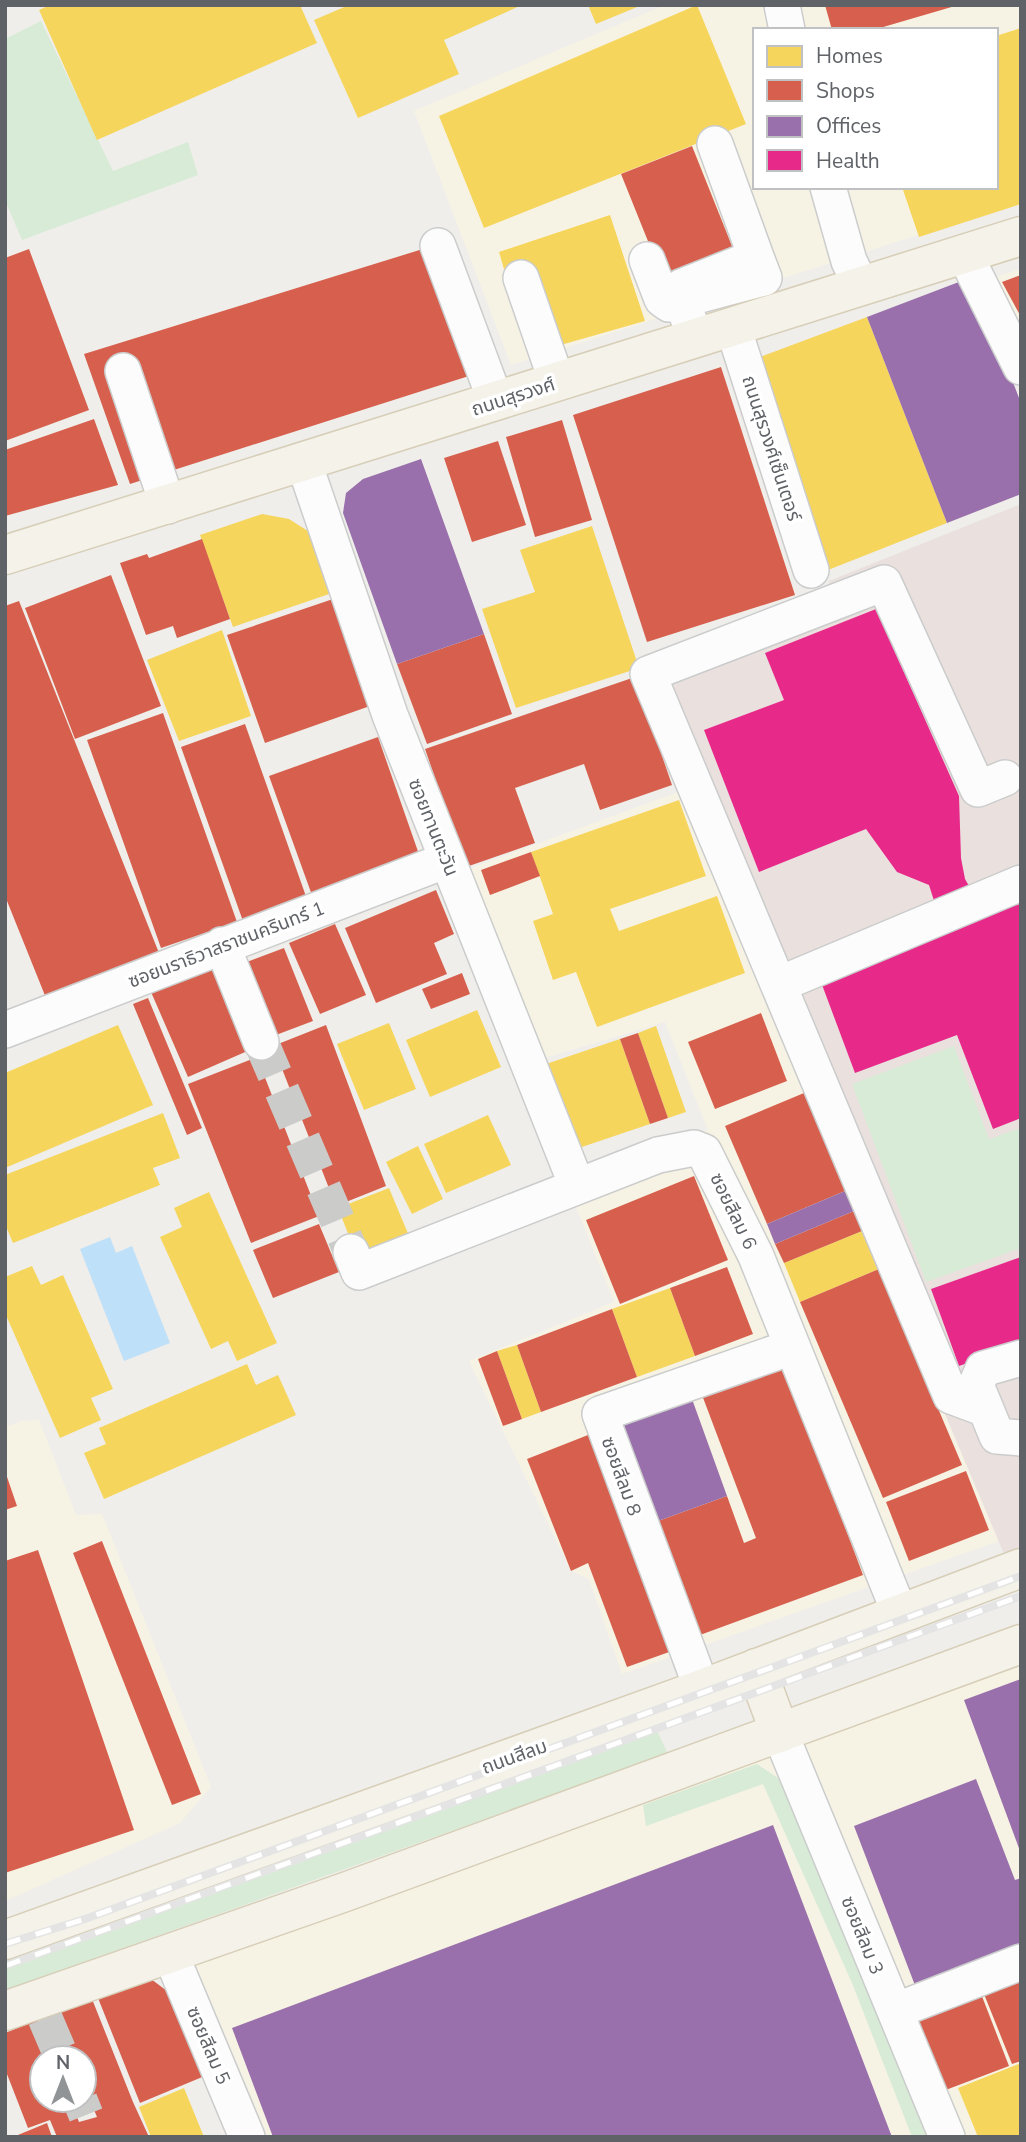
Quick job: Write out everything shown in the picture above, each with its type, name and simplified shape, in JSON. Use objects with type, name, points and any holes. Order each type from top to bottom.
[{"type":"main road","name":"ถนนสุรวงศ์","points":[[5,555],[1021,236]]},
{"type":"main road","name":"ถนนสีลม","points":[[5,1940],[702,1689],[1021,1568]]},
{"type":"main road","points":[[29,2009],[170,1953],[345,1892],[1021,1644]]},
{"type":"main road","points":[[757,1668],[780,1733]]},
{"type":"street","points":[[782,5],[787,28]]},
{"type":"street","points":[[696,338],[681,300],[681,287],[757,257],[715,144]]},
{"type":"street","points":[[829,189],[849,261],[861,286]]},
{"type":"street","points":[[438,246],[496,402]]},
{"type":"street","points":[[964,253],[1021,367]]},
{"type":"street","points":[[647,260],[666,304],[681,300]]},
{"type":"street","points":[[521,278],[557,382]]},
{"type":"street","name":"ถนนสุรวงศ์เซ็นเตอร์","points":[[733,327],[811,570]]},
{"type":"street","points":[[123,371],[168,506]]},
{"type":"street","name":"ซอยทานตะวัน","points":[[304,463],[390,715],[577,1186]]},
{"type":"street","points":[[986,1409],[951,1396],[648,674],[884,583],[978,789],[1005,778]]},
{"type":"street","name":"ซอยนราธิวาสราชนครินทร์ 1","points":[[5,1030],[447,860]]},
{"type":"street","points":[[780,984],[1021,883]]},
{"type":"street","points":[[222,945],[261,1042]]},
{"type":"street","name":"ซอยสีลม 6","points":[[355,1262],[577,1186],[658,1155],[694,1148],[704,1152],[756,1256],[900,1614]]},
{"type":"street","name":"ซอยสีลม 8","points":[[702,1689],[600,1415],[792,1347]]},
{"type":"street","points":[[1021,1358],[983,1369],[976,1385],[997,1436],[1021,1438]]},
{"type":"street","name":"ซอยสีลม 3","points":[[780,1733],[947,2137]]},
{"type":"street","name":"ซอยสีลม 5","points":[[170,1953],[247,2137]]},
{"type":"street","points":[[895,2011],[1021,1962]]},
{"type":"shaded area","points":[[665,5],[1021,5],[1021,202],[511,365],[414,111]]},
{"type":"shaded area","points":[[1021,269],[1021,340],[991,278]]},
{"type":"shaded area","points":[[1021,504],[1021,1556],[1007,1561],[727,898],[639,666],[839,614],[829,581]]},
{"type":"shaded area","points":[[681,791],[803,1089],[807,1088],[999,1541],[622,1674],[589,1579],[571,1571],[469,1361],[614,1302],[573,1199],[581,1175],[708,1130],[665,1022],[535,1061],[466,870]]},
{"type":"shaded area","points":[[39,1420],[76,1515],[102,1514],[211,1787],[180,1823],[5,1901],[5,1427],[21,1421]]},
{"type":"shaded area","points":[[1021,1658],[1021,2137],[268,2137],[191,1954]]},
{"type":"green space","points":[[41,21],[113,171],[188,142],[198,175],[22,240],[5,200],[5,39]]},
{"type":"green space","points":[[954,1046],[989,1139],[1021,1128],[1021,1248],[926,1282],[852,1084]]},
{"type":"green space","points":[[652,1720],[668,1754],[5,1990],[5,1953]]},
{"type":"green space","points":[[757,1764],[778,1778],[933,2137],[912,2137],[852,1983],[763,1784],[646,1826],[643,1805]]},
{"type":"water","points":[[110,1237],[116,1253],[132,1246],[170,1343],[124,1361],[80,1249]]},
{"type":"building: Homes","points":[[50,5],[300,5],[317,43],[97,140],[39,10]]},
{"type":"building: Homes","points":[[349,5],[522,5],[444,40],[459,74],[358,118],[314,20]]},
{"type":"building: Homes","points":[[588,5],[642,5],[596,24]]},
{"type":"building: Homes","points":[[697,5],[746,124],[484,228],[439,116]]},
{"type":"building: Homes","points":[[1021,28],[1021,204],[919,237],[903,189],[998,189],[998,35]]},
{"type":"building: Homes","points":[[610,215],[645,321],[529,354],[499,252]]},
{"type":"building: Homes","points":[[867,317],[947,523],[828,570],[749,361]]},
{"type":"building: Homes","points":[[262,514],[289,519],[311,533],[332,593],[233,627],[200,535]]},
{"type":"building: Homes","points":[[592,526],[639,668],[516,708],[482,609],[535,592],[520,550]]},
{"type":"building: Homes","points":[[222,630],[251,716],[179,741],[147,660]]},
{"type":"building: Homes","points":[[679,800],[706,876],[610,909],[619,931],[717,896],[745,973],[597,1027],[576,972],[553,980],[533,921],[553,914],[531,852]]},
{"type":"building: Homes","points":[[477,1010],[501,1067],[430,1097],[406,1040]]},
{"type":"building: Homes","points":[[389,1023],[416,1089],[364,1110],[337,1044]]},
{"type":"building: Homes","points":[[118,1025],[153,1105],[5,1168],[5,1073]]},
{"type":"building: Homes","points":[[656,1026],[686,1112],[668,1118],[638,1033]]},
{"type":"building: Homes","points":[[620,1039],[650,1124],[576,1149],[546,1064]]},
{"type":"building: Homes","points":[[163,1113],[180,1158],[153,1168],[160,1185],[13,1243],[5,1224],[5,1175]]},
{"type":"building: Homes","points":[[488,1115],[511,1165],[446,1193],[424,1144]]},
{"type":"building: Homes","points":[[418,1146],[443,1199],[412,1214],[386,1162]]},
{"type":"building: Homes","points":[[389,1188],[412,1243],[360,1264],[338,1208]]},
{"type":"building: Homes","points":[[209,1192],[277,1343],[237,1361],[228,1341],[211,1349],[160,1237],[182,1227],[174,1208]]},
{"type":"building: Homes","points":[[862,1231],[879,1269],[800,1302],[784,1263]]},
{"type":"building: Homes","points":[[32,1266],[41,1285],[63,1275],[113,1389],[91,1398],[101,1420],[60,1438],[5,1313],[5,1277]]},
{"type":"building: Homes","points":[[670,1288],[695,1356],[637,1377],[612,1309]]},
{"type":"building: Homes","points":[[517,1345],[541,1412],[522,1419],[497,1351]]},
{"type":"building: Homes","points":[[247,1364],[256,1385],[278,1375],[296,1415],[104,1499],[84,1453],[106,1444],[99,1428]]},
{"type":"building: Homes","points":[[1021,2063],[1021,2137],[978,2137],[958,2088]]},
{"type":"building: Homes","points":[[184,2088],[204,2137],[151,2137],[139,2107]]},
{"type":"building: Shops","points":[[825,5],[955,6],[880,28],[831,28]]},
{"type":"building: Shops","points":[[692,146],[738,261],[666,286],[621,174]]},
{"type":"building: Shops","points":[[426,248],[472,375],[130,484],[84,354]]},
{"type":"building: Shops","points":[[29,249],[89,410],[5,441],[5,258]]},
{"type":"building: Shops","points":[[1021,275],[1021,317],[1002,282]]},
{"type":"building: Shops","points":[[721,367],[795,595],[647,642],[573,415]]},
{"type":"building: Shops","points":[[94,419],[118,485],[5,516],[5,450]]},
{"type":"building: Shops","points":[[562,420],[592,520],[535,537],[506,437]]},
{"type":"building: Shops","points":[[498,441],[526,525],[472,542],[444,458]]},
{"type":"building: Shops","points":[[202,539],[230,619],[177,638],[173,626],[146,635],[120,563],[147,554],[149,558]]},
{"type":"building: Shops","points":[[111,575],[161,706],[75,739],[25,608]]},
{"type":"building: Shops","points":[[333,599],[370,706],[265,743],[227,635]]},
{"type":"building: Shops","points":[[19,601],[159,953],[46,998],[5,896],[5,606]]},
{"type":"building: Shops","points":[[484,634],[512,714],[427,744],[397,664]]},
{"type":"building: Shops","points":[[635,677],[672,785],[600,810],[584,764],[515,788],[535,843],[466,867],[425,749]]},
{"type":"building: Shops","points":[[163,713],[237,922],[161,948],[87,740]]},
{"type":"building: Shops","points":[[245,724],[308,902],[244,924],[181,747]]},
{"type":"building: Shops","points":[[378,737],[421,860],[313,898],[269,776]]},
{"type":"building: Shops","points":[[531,852],[540,876],[490,895],[481,870]]},
{"type":"building: Shops","points":[[436,890],[454,934],[434,943],[447,974],[376,1003],[345,928]]},
{"type":"building: Shops","points":[[335,924],[366,995],[320,1014],[289,943]]},
{"type":"building: Shops","points":[[284,948],[313,1021],[268,1038],[239,965]]},
{"type":"building: Shops","points":[[216,965],[252,1049],[188,1077],[151,992]]},
{"type":"building: Shops","points":[[462,973],[470,994],[431,1009],[422,989]]},
{"type":"building: Shops","points":[[148,998],[202,1128],[187,1135],[133,1004]]},
{"type":"building: Shops","points":[[761,1013],[787,1081],[715,1109],[688,1042]]},
{"type":"building: Shops","points":[[326,1025],[386,1186],[336,1206],[273,1046]]},
{"type":"building: Shops","points":[[638,1033],[668,1118],[650,1124],[620,1039]]},
{"type":"building: Shops","points":[[257,1057],[319,1216],[251,1243],[188,1084]]},
{"type":"building: Shops","points":[[804,1093],[845,1191],[767,1224],[725,1126]]},
{"type":"building: Shops","points":[[694,1176],[728,1260],[620,1304],[586,1220]]},
{"type":"building: Shops","points":[[854,1211],[862,1231],[784,1263],[775,1244]]},
{"type":"building: Shops","points":[[319,1224],[339,1272],[273,1298],[253,1250]]},
{"type":"building: Shops","points":[[727,1267],[753,1334],[695,1356],[670,1288]]},
{"type":"building: Shops","points":[[879,1269],[962,1465],[883,1498],[800,1302]]},
{"type":"building: Shops","points":[[612,1309],[637,1377],[541,1412],[517,1345]]},
{"type":"building: Shops","points":[[497,1351],[522,1419],[503,1426],[478,1359]]},
{"type":"building: Shops","points":[[784,1364],[863,1575],[700,1635],[658,1521],[727,1496],[744,1543],[756,1538],[702,1395]]},
{"type":"building: Shops","points":[[588,1435],[672,1651],[627,1667],[588,1563],[571,1571],[527,1459]]},
{"type":"building: Shops","points":[[5,1471],[17,1506],[5,1510]]},
{"type":"building: Shops","points":[[966,1471],[989,1530],[909,1561],[886,1502]]},
{"type":"building: Shops","points":[[102,1541],[201,1794],[172,1805],[73,1553]]},
{"type":"building: Shops","points":[[38,1550],[134,1830],[5,1873],[5,1561]]},
{"type":"building: Shops","points":[[151,1979],[175,1997],[207,2075],[140,2103],[98,1998]]},
{"type":"building: Shops","points":[[1021,1980],[1021,2061],[1012,2064],[984,1994]]},
{"type":"building: Shops","points":[[978,1986],[1009,2066],[943,2091],[911,2011]]},
{"type":"building: Shops","points":[[92,1999],[149,2137],[57,2137],[50,2120],[28,2128],[5,2069],[5,2033],[38,2020],[48,2044],[28,2044],[28,2114],[76,2114],[79,2122],[97,2117],[96,2114],[98,2114],[98,2044],[66,2044],[54,2015]]},
{"type":"building: Shops","points":[[47,2123],[52,2137],[13,2137]]},
{"type":"building: Offices","points":[[972,277],[1021,403],[1021,494],[947,523],[867,317]]},
{"type":"building: Offices","points":[[421,459],[484,634],[397,664],[343,513],[346,493],[363,479]]},
{"type":"building: Offices","points":[[845,1191],[854,1211],[775,1244],[767,1224]]},
{"type":"building: Offices","points":[[692,1399],[727,1496],[658,1521],[621,1425]]},
{"type":"building: Offices","points":[[1021,1679],[1021,1851],[1020,1851],[964,1700]]},
{"type":"building: Offices","points":[[976,1779],[1015,1880],[1021,1878],[1021,1948],[916,1988],[854,1826]]},
{"type":"building: Offices","points":[[773,1825],[892,2137],[273,2137],[232,2028]]},
{"type":"building: Health","points":[[876,609],[959,796],[961,858],[965,879],[973,893],[936,907],[929,885],[897,872],[866,829],[759,872],[704,730],[784,700],[765,653]]},
{"type":"building: Health","points":[[1021,898],[1021,1118],[993,1129],[957,1035],[855,1073],[818,974]]},
{"type":"building: Health","points":[[1021,1257],[1021,1344],[959,1366],[931,1289]]},
{"type":"tunnel","points":[[261,1042],[351,1252]]},
{"type":"tunnel","points":[[45,2018],[56,2044]]},
{"type":"railway","points":[[5,1944],[85,1919],[1021,1576]]},
{"type":"railway","points":[[5,1966],[1021,1596]]}]
